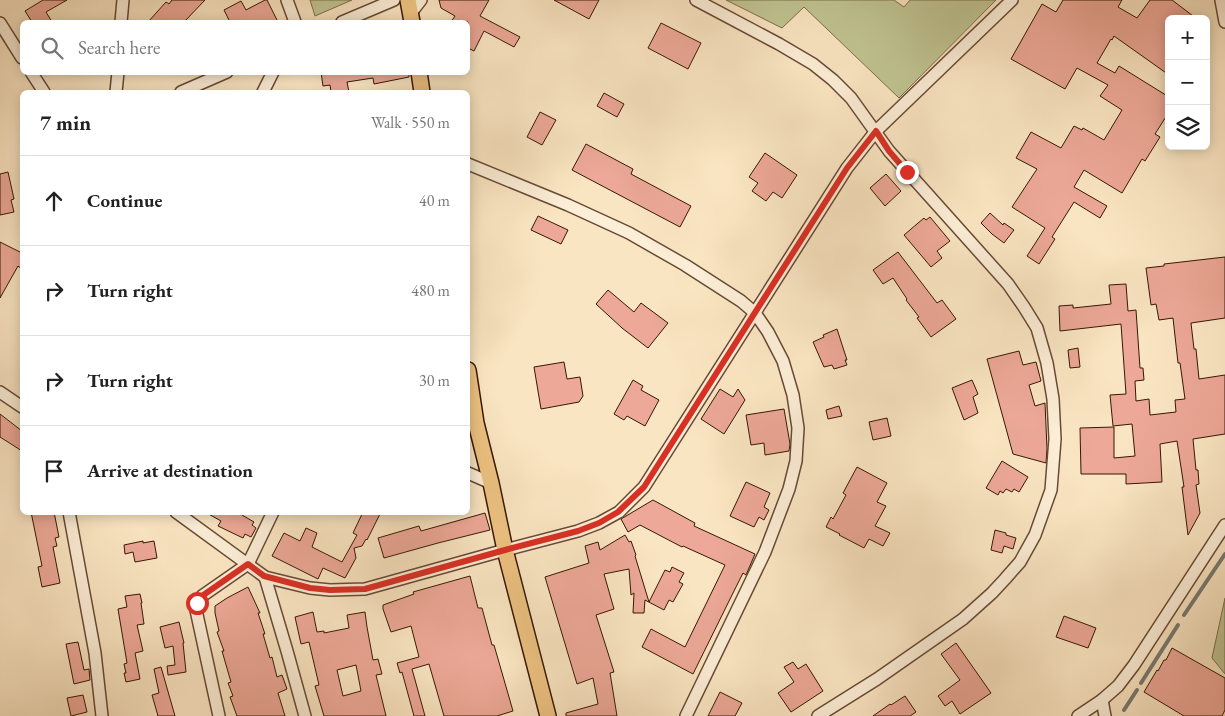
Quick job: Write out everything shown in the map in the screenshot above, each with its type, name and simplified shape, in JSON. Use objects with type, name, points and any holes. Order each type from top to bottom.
[{"type":"main road","points":[[419,75],[422,90]]},
{"type":"main road","points":[[470,383],[476,423],[505,550],[548,716]]},
{"type":"street","points":[[121,20],[123,0]]},
{"type":"street","points":[[286,0],[294,20]]},
{"type":"street","points":[[347,20],[394,0]]},
{"type":"street","points":[[410,12],[421,0]]},
{"type":"street","points":[[696,0],[780,44],[813,64],[851,98],[889,151],[1008,284],[1037,328],[1047,363],[1053,399],[1055,439],[1051,490],[1035,535],[1020,562],[992,593],[964,619],[878,679],[818,716]]},
{"type":"street","points":[[180,515],[264,576],[310,588],[330,590],[365,589],[578,531],[599,523],[618,512],[644,487],[847,168],[876,131],[1012,0]]},
{"type":"street","points":[[1221,0],[1225,22]]},
{"type":"street","points":[[0,23],[20,55]]},
{"type":"street","points":[[33,75],[43,90]]},
{"type":"street","points":[[116,90],[118,75]]},
{"type":"street","points":[[186,90],[220,75]]},
{"type":"street","points":[[264,90],[272,75]]},
{"type":"street","points":[[470,165],[568,205],[629,234],[700,274],[755,313],[768,332],[783,361],[793,395],[798,428],[796,461],[789,489],[765,552],[686,716]]},
{"type":"street","points":[[0,392],[20,406]]},
{"type":"street","points":[[470,473],[490,483]]},
{"type":"street","points":[[70,515],[94,653],[102,716]]},
{"type":"street","points":[[219,716],[196,610],[197,603],[202,596],[248,564],[272,515]]},
{"type":"street","points":[[1078,716],[1102,700],[1118,686],[1134,665],[1225,525]]},
{"type":"street","points":[[264,576],[288,650],[305,716]]},
{"type":"street","points":[[1102,700],[1105,716]]},
{"type":"green space","points":[[310,0],[352,0],[315,16]]},
{"type":"green space","points":[[726,0],[894,0],[904,7],[910,0],[996,0],[899,98],[804,7],[782,28]]},
{"type":"green space","points":[[1225,598],[1225,674],[1212,658]]},
{"type":"building","points":[[43,0],[67,0],[46,12],[51,20],[31,20],[25,11]]},
{"type":"building","points":[[172,0],[205,0],[186,20],[150,20],[166,2],[169,4]]},
{"type":"building","points":[[267,0],[277,20],[229,20],[224,10],[241,1],[246,10]]},
{"type":"building","points":[[439,0],[489,0],[480,16],[520,37],[514,47],[484,31],[474,51],[470,49],[470,20],[452,20],[455,16],[441,8]]},
{"type":"building","points":[[554,0],[599,0],[589,19]]},
{"type":"building","points":[[1063,0],[1122,0],[1118,7],[1137,18],[1150,0],[1172,0],[1192,15],[1165,15],[1165,72],[1114,36],[1111,39],[1097,63],[1115,73],[1119,66],[1165,95],[1165,118],[1155,134],[1160,137],[1145,161],[1142,159],[1122,193],[1084,170],[1074,187],[1107,206],[1100,218],[1074,202],[1052,237],[1055,239],[1039,264],[1027,256],[1045,228],[1012,207],[1037,169],[1016,158],[1031,132],[1061,148],[1074,126],[1082,130],[1083,128],[1104,140],[1122,110],[1100,96],[1108,85],[1077,68],[1065,89],[1011,59],[1042,4],[1056,12]]},
{"type":"building","points":[[661,23],[701,43],[688,69],[648,48]]},
{"type":"building","points":[[321,75],[409,75],[409,77],[374,84],[373,78],[347,82],[349,90],[331,90],[330,85],[323,86]]},
{"type":"building","points":[[604,93],[624,104],[617,117],[597,106]]},
{"type":"building","points":[[540,112],[556,120],[542,145],[527,137]]},
{"type":"building","points":[[586,144],[633,169],[631,174],[691,206],[680,227],[572,170]]},
{"type":"building","points":[[765,153],[797,175],[782,198],[773,192],[766,201],[752,191],[758,183],[749,177]]},
{"type":"building","points":[[8,172],[14,199],[11,200],[14,212],[0,215],[0,174]]},
{"type":"building","points":[[886,174],[901,191],[885,206],[870,188]]},
{"type":"building","points":[[990,213],[1003,225],[1004,223],[1014,230],[1004,243],[981,223]]},
{"type":"building","points":[[538,216],[568,230],[561,244],[531,230]]},
{"type":"building","points":[[930,217],[950,241],[937,251],[942,258],[931,267],[904,235],[924,218],[926,220]]},
{"type":"building","points":[[0,242],[20,252],[20,268],[18,266],[0,298]]},
{"type":"building","points":[[898,252],[937,303],[942,300],[956,319],[931,337],[893,278],[883,284],[873,270]]},
{"type":"building","points":[[1225,257],[1225,318],[1191,323],[1199,379],[1225,375],[1225,434],[1193,439],[1196,470],[1198,470],[1199,484],[1196,485],[1200,513],[1188,535],[1182,487],[1184,487],[1177,441],[1160,444],[1162,482],[1126,484],[1126,474],[1081,474],[1080,428],[1114,427],[1114,458],[1135,456],[1132,424],[1113,426],[1110,395],[1126,394],[1121,324],[1060,331],[1059,306],[1073,305],[1073,308],[1111,304],[1109,285],[1126,284],[1128,311],[1136,310],[1140,368],[1143,368],[1144,380],[1135,381],[1136,401],[1149,399],[1150,415],[1176,412],[1175,400],[1185,399],[1180,363],[1178,363],[1173,318],[1159,320],[1156,304],[1151,305],[1146,268]]},
{"type":"building","points":[[608,290],[634,312],[641,303],[668,323],[648,348],[622,328],[596,304]]},
{"type":"building","points":[[837,329],[847,365],[834,369],[832,365],[824,367],[813,342]]},
{"type":"building","points":[[1078,348],[1080,367],[1070,368],[1068,350]]},
{"type":"building","points":[[1019,351],[1023,365],[1036,362],[1041,381],[1029,385],[1035,406],[1045,403],[1046,463],[1013,454],[987,359]]},
{"type":"building","points":[[564,362],[567,379],[580,377],[583,396],[579,402],[541,409],[534,367]]},
{"type":"building","points":[[633,380],[643,386],[641,390],[659,400],[645,426],[627,416],[624,420],[614,414]]},
{"type":"building","points":[[972,380],[978,394],[973,397],[978,413],[964,420],[952,388]]},
{"type":"building","points":[[720,389],[733,397],[738,389],[745,400],[724,434],[701,419]]},
{"type":"building","points":[[839,406],[842,416],[828,419],[826,410]]},
{"type":"building","points":[[784,409],[790,444],[789,451],[765,455],[764,443],[751,445],[746,415]]},
{"type":"building","points":[[0,414],[20,429],[20,450],[0,437]]},
{"type":"building","points":[[887,418],[891,436],[873,440],[869,422]]},
{"type":"building","points":[[1002,461],[1028,477],[1019,492],[1014,489],[1012,492],[1006,489],[1003,493],[1000,491],[998,495],[986,488]]},
{"type":"building","points":[[857,467],[887,483],[877,502],[886,506],[875,526],[890,533],[883,546],[869,539],[864,548],[826,527],[831,517],[833,519],[846,495],[843,493]]},
{"type":"building","points":[[746,482],[770,493],[764,507],[769,510],[764,520],[759,517],[754,527],[730,516]]},
{"type":"building","points":[[653,500],[695,523],[694,526],[755,554],[746,575],[743,573],[693,674],[642,647],[651,629],[685,647],[725,565],[682,547],[640,525],[628,532],[621,519]]},
{"type":"building","points":[[485,513],[490,530],[384,558],[378,538],[419,526],[421,531]]},
{"type":"building","points":[[32,515],[55,515],[59,537],[55,538],[57,546],[53,547],[60,583],[42,587],[38,567],[42,566]]},
{"type":"building","points":[[210,515],[242,515],[254,522],[252,525],[256,528],[251,537],[245,534],[243,538],[218,526],[221,521]]},
{"type":"building","points":[[362,515],[380,515],[367,540],[362,546],[354,548],[356,558],[345,578],[323,568],[318,579],[272,556],[284,533],[300,541],[306,528],[317,533],[312,547],[342,562],[357,535],[353,533]]},
{"type":"building","points":[[995,530],[1016,538],[1013,549],[1004,546],[1002,553],[991,550]]},
{"type":"building","points":[[625,535],[629,542],[631,541],[649,602],[665,570],[670,572],[672,567],[684,573],[679,582],[683,584],[673,602],[669,600],[664,610],[645,600],[644,613],[633,613],[634,593],[631,595],[629,569],[604,574],[614,609],[596,615],[614,672],[610,673],[617,716],[566,716],[566,713],[598,704],[593,678],[577,684],[545,577],[589,563],[585,546],[598,542],[600,550]]},
{"type":"building","points":[[143,541],[143,543],[154,541],[157,558],[135,562],[133,552],[125,554],[124,545]]},
{"type":"building","points":[[470,576],[478,608],[482,608],[513,711],[497,716],[444,716],[429,664],[412,669],[425,716],[414,716],[402,672],[400,673],[397,663],[419,657],[411,626],[391,632],[383,605],[414,594],[413,592]]},
{"type":"building","points":[[248,587],[260,613],[258,613],[265,634],[263,634],[277,677],[282,675],[287,689],[278,693],[285,716],[237,716],[230,697],[233,696],[228,683],[231,682],[222,651],[224,651],[217,632],[219,631],[215,606]]},
{"type":"building","points":[[140,594],[144,624],[137,625],[143,651],[135,653],[140,679],[126,682],[124,664],[127,663],[118,609],[127,607],[125,596]]},
{"type":"building","points":[[313,612],[317,632],[324,631],[324,633],[349,628],[347,615],[365,612],[373,660],[378,659],[382,674],[376,675],[386,716],[324,716],[315,686],[319,685],[309,642],[301,644],[295,617]],"holes":[[[356,665],[361,691],[343,696],[337,670]]]},
{"type":"building","points":[[1064,616],[1096,628],[1088,648],[1056,637]]},
{"type":"building","points":[[179,622],[184,643],[186,672],[168,675],[167,666],[175,665],[173,646],[165,648],[160,627]]},
{"type":"building","points":[[78,642],[84,670],[89,669],[90,680],[74,684],[66,644]]},
{"type":"building","points":[[956,643],[991,693],[960,714],[952,701],[945,706],[938,696],[960,680],[941,654]]},
{"type":"building","points":[[1172,648],[1225,678],[1225,710],[1222,716],[1184,716],[1144,692]]},
{"type":"building","points":[[793,662],[798,669],[806,664],[823,691],[791,712],[778,693],[794,682],[784,667]]},
{"type":"building","points":[[161,667],[175,716],[158,716],[152,695],[159,693],[154,669]]},
{"type":"building","points":[[720,692],[742,703],[735,716],[708,716]]},
{"type":"building","points":[[83,695],[87,712],[71,716],[67,698]]},
{"type":"building","points":[[905,696],[916,712],[910,716],[873,716],[890,704]]},
{"type":"waterway","points":[[1184,615],[1225,554]]},
{"type":"waterway","points":[[1141,683],[1178,625]]},
{"type":"waterway","points":[[1124,710],[1137,690]]},
{"type":"route","points":[[197,603],[202,596],[248,564],[264,576],[310,588],[330,590],[365,589],[578,531],[599,523],[618,512],[644,487],[847,168],[876,131],[889,151],[907,172]]}]
